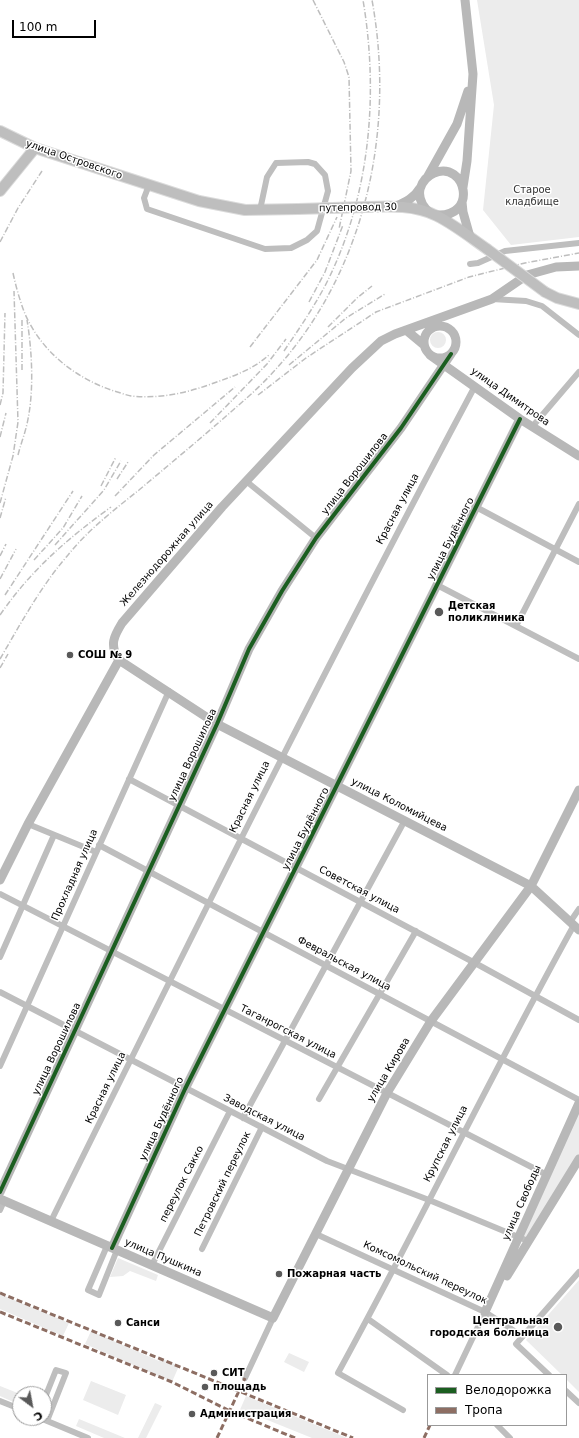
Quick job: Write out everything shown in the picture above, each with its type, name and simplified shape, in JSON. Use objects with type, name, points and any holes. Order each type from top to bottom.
[{"type":"main road","name":"улица Островского","points":[[0,131],[35,148],[149,185]]},
{"type":"main road","points":[[0,190],[35,148]]},
{"type":"main road","name":"путепровод 30","points":[[149,185],[199,201],[245,210],[396,206],[415,209],[433,214],[470,237],[545,292],[557,298],[579,304]]},
{"type":"street","points":[[465,0],[473,74],[462,202],[463,212],[470,237]]},
{"type":"street","points":[[396,206],[416,195],[428,176],[457,124],[473,74]]},
{"type":"street","points":[[149,185],[144,198],[144,204],[147,208],[265,249],[291,248],[308,240],[316,230],[328,191],[325,175],[314,164],[308,162],[276,163],[267,177],[260,210]]},
{"type":"street","points":[[428,176],[434,173],[449,173],[455,176],[463,187]]},
{"type":"street","points":[[420,188],[421,202],[433,214],[444,216],[452,214],[458,209],[462,202]]},
{"type":"street","points":[[470,264],[478,263],[505,251],[579,243]]},
{"type":"street","name":"Железнодорожная улица","points":[[119,660],[114,653],[113,637],[122,623],[246,481],[352,368],[381,341],[406,330],[492,299],[527,275],[556,267],[579,266]]},
{"type":"street","points":[[492,299],[526,301],[542,306],[579,335]]},
{"type":"street","points":[[424,346],[424,340],[432,328],[446,316]]},
{"type":"street","points":[[446,326],[454,333],[457,344],[452,354],[441,359],[430,355],[424,346],[406,330],[446,326]]},
{"type":"street","name":"улица Ворошилова","points":[[0,1192],[217,724],[249,649],[282,591],[316,538],[401,428],[446,366],[452,354]]},
{"type":"street","name":"улица Димитрова","points":[[430,355],[520,419],[579,456]]},
{"type":"street","points":[[532,427],[579,372]]},
{"type":"street","name":"Красная улица","points":[[51,1221],[280,758],[380,564],[475,386]]},
{"type":"street","name":"улица Будённого","points":[[112,1248],[99,1295],[88,1290],[112,1248],[185,1089],[520,419]]},
{"type":"street","points":[[246,481],[316,538]]},
{"type":"street","points":[[516,626],[579,504]]},
{"type":"street","points":[[476,508],[579,562]]},
{"type":"street","points":[[437,585],[579,658]]},
{"type":"street","points":[[0,880],[28,824],[119,660]]},
{"type":"street","name":"улица Коломийцева","points":[[119,660],[169,691],[217,724],[280,758],[337,785],[531,886],[574,926]]},
{"type":"street","name":"Прохладная улица","points":[[0,1066],[169,691]]},
{"type":"street","name":"Советская улица","points":[[129,779],[416,931],[579,1020]]},
{"type":"street","name":"улица Кирова","points":[[245,1378],[273,1318],[348,1168],[387,1094],[431,1021],[531,886],[579,790]]},
{"type":"street","points":[[243,1118],[405,820]]},
{"type":"street","points":[[28,824],[96,852]]},
{"type":"street","points":[[0,957],[54,835]]},
{"type":"street","name":"Февральская улица","points":[[99,845],[579,1100]]},
{"type":"street","name":"Таганрогская улица","points":[[0,894],[547,1175]]},
{"type":"street","name":"Крупская улица","points":[[403,1410],[338,1373],[395,1269],[534,996],[574,926],[579,910]]},
{"type":"street","points":[[319,1099],[416,931]]},
{"type":"street","name":"Заводская улица","points":[[0,992],[185,1089],[327,1161],[429,1200],[528,1241]]},
{"type":"street","name":"улица Свободы","points":[[455,1374],[579,1104]]},
{"type":"street","name":"переулок Сакко","points":[[152,1265],[230,1112]]},
{"type":"street","name":"Петровский переулок","points":[[202,1249],[262,1127]]},
{"type":"street","name":"улица Свободы","points":[[485,1312],[579,1159]]},
{"type":"street","points":[[0,1210],[2,1200]]},
{"type":"street","name":"улица Пушкина","points":[[2,1200],[273,1318]]},
{"type":"street","name":"Комсомольский переулок","points":[[316,1234],[395,1269],[485,1312],[522,1336]]},
{"type":"street","points":[[549,1374],[516,1344],[579,1272]]},
{"type":"street","points":[[368,1319],[446,1374]]},
{"type":"street","points":[[50,1386],[56,1370],[66,1373],[52,1408]]},
{"type":"street","points":[[567,1392],[579,1403]]},
{"type":"street","points":[[0,1401],[12,1406]]},
{"type":"street","points":[[52,1423],[88,1438]]},
{"type":"street","points":[[498,1426],[510,1438]]},
{"type":"green space","name":"Старое кладбище","points":[[477,0],[579,0],[579,237],[511,245],[483,210],[494,105]]},
{"type":"green space","points":[[435,332],[441,332],[446,337],[444,346],[441,348],[435,348],[430,343],[430,337]]},
{"type":"green space","points":[[579,1103],[579,1159],[528,1241],[519,1237]]},
{"type":"green space","points":[[118,1258],[158,1275],[156,1281],[130,1271],[123,1276],[110,1277]]},
{"type":"green space","name":"Центральная городская больница","points":[[579,1280],[579,1392],[567,1380],[567,1374],[561,1374],[526,1340]]},
{"type":"green space","points":[[0,1294],[69,1323],[63,1336],[0,1309]]},
{"type":"green space","points":[[91,1331],[159,1361],[160,1358],[179,1366],[172,1382],[85,1344]]},
{"type":"green space","points":[[289,1353],[309,1362],[304,1372],[284,1362]]},
{"type":"green space","points":[[91,1381],[126,1395],[118,1415],[83,1400]]},
{"type":"green space","points":[[0,1386],[12,1391],[12,1401],[0,1396]]},
{"type":"green space","points":[[246,1396],[347,1438],[312,1438],[260,1417],[258,1420],[239,1412]]},
{"type":"green space","points":[[155,1403],[162,1406],[146,1438],[138,1438]]},
{"type":"green space","points":[[79,1419],[125,1438],[104,1438],[76,1426]]},
{"type":"railway","points":[[313,0],[344,62],[349,77],[351,171],[339,229]]},
{"type":"railway","points":[[284,351],[326,284],[341,251],[353,216],[361,181],[367,145],[370,109],[368,36],[363,0]]},
{"type":"railway","points":[[0,659],[40,592],[58,567],[84,537],[249,396],[287,356],[318,312],[343,265],[362,214],[374,162],[379,108],[379,54],[372,0]]},
{"type":"railway","points":[[0,242],[18,208],[42,171]]},
{"type":"railway","points":[[250,347],[317,260],[337,217]]},
{"type":"railway","points":[[309,302],[325,272],[343,225]]},
{"type":"railway","points":[[258,395],[306,358],[376,312],[469,277],[525,263],[579,253]]},
{"type":"railway","points":[[13,273],[25,314],[32,328],[50,352],[61,362],[86,379],[100,386],[129,396],[163,396],[204,387],[251,368],[270,354]]},
{"type":"railway","points":[[328,327],[357,298],[372,286]]},
{"type":"railway","points":[[0,503],[13,456],[18,422],[14,291]]},
{"type":"railway","points":[[289,365],[346,318],[385,294]]},
{"type":"railway","points":[[0,405],[3,393],[5,313]]},
{"type":"railway","points":[[22,320],[22,372]]},
{"type":"railway","points":[[18,455],[27,424],[32,382],[27,320]]},
{"type":"railway","points":[[210,423],[267,364],[286,339]]},
{"type":"railway","points":[[115,496],[154,455],[235,387]]},
{"type":"railway","points":[[0,437],[6,413]]},
{"type":"railway","points":[[101,486],[116,457]]},
{"type":"railway","points":[[55,545],[104,490],[121,461]]},
{"type":"railway","points":[[117,479],[128,462]]},
{"type":"railway","points":[[5,595],[73,491]]},
{"type":"railway","points":[[34,560],[63,528],[82,496]]},
{"type":"railway","points":[[0,518],[6,497]]},
{"type":"railway","points":[[0,615],[37,569],[79,531],[111,507]]},
{"type":"railway","points":[[0,556],[6,544]]},
{"type":"railway","points":[[0,579],[16,549]]},
{"type":"railway","points":[[0,668],[8,654]]},
{"type":"marked path","points":[[0,1293],[353,1438]]},
{"type":"marked path","points":[[0,1312],[172,1382],[230,1411],[295,1438]]},
{"type":"marked path","points":[[217,1438],[245,1378]]},
{"type":"marked path","points":[[424,1438],[430,1426]]},
{"type":"cycle path","points":[[0,1192],[217,724],[249,649],[282,591],[316,538],[401,428],[451,354]]},
{"type":"cycle path","points":[[112,1248],[185,1089],[520,419]]},
{"type":"place","name":"Детская поликлиника","points":[[439,612]]},
{"type":"place","name":"СОШ № 9","points":[[70,655]]},
{"type":"place","name":"Пожарная часть","points":[[279,1274]]},
{"type":"place","name":"Санси","points":[[118,1323]]},
{"type":"place","name":"Центральная городская больница","points":[[558,1327]]},
{"type":"place","name":"СИТ","points":[[214,1373]]},
{"type":"place","name":"площадь","points":[[205,1387]]},
{"type":"place","name":"Администрация","points":[[192,1414]]}]
